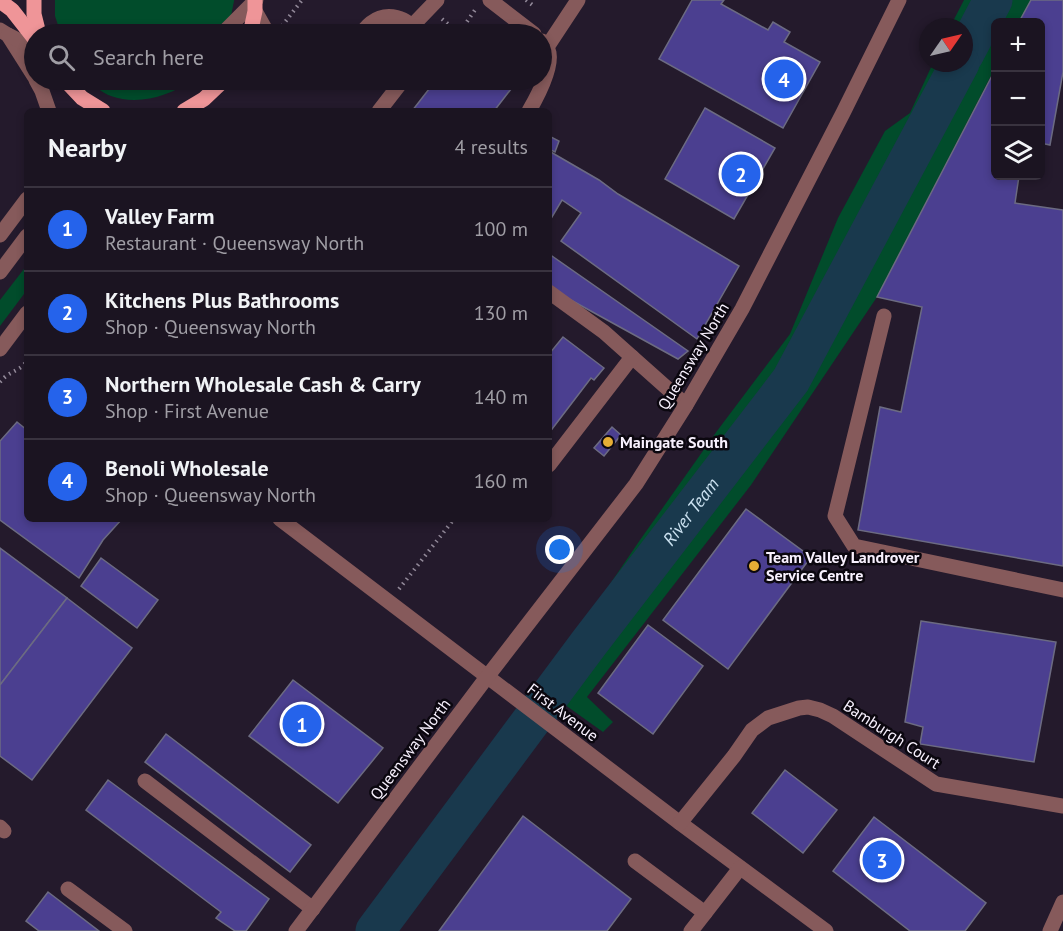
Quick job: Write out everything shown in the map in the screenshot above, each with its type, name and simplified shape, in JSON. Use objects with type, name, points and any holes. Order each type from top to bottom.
[{"type":"main road","points":[[34,0],[36,24]]},
{"type":"main road","points":[[0,1],[24,24]]},
{"type":"main road","points":[[252,24],[255,3]]},
{"type":"main road","points":[[72,90],[82,104]]},
{"type":"main road","points":[[189,108],[213,90]]},
{"type":"street","points":[[552,34],[578,0]]},
{"type":"street","name":"Queensway North","points":[[296,931],[636,484],[686,405],[742,309],[899,0]]},
{"type":"street","points":[[233,24],[255,3],[264,24]]},
{"type":"street","points":[[419,24],[433,4]]},
{"type":"street","points":[[483,4],[517,24]]},
{"type":"street","points":[[370,24],[384,17],[398,18],[406,24]]},
{"type":"street","points":[[4,33],[24,43]]},
{"type":"street","points":[[4,33],[24,62]]},
{"type":"street","points":[[41,90],[49,108]]},
{"type":"street","points":[[48,90],[49,108]]},
{"type":"street","points":[[381,108],[395,90]]},
{"type":"street","points":[[530,108],[540,90]]},
{"type":"street","points":[[196,108],[204,99]]},
{"type":"street","points":[[0,235],[24,203]]},
{"type":"street","points":[[0,272],[24,240]]},
{"type":"street","points":[[552,294],[604,332],[686,405]]},
{"type":"street","points":[[884,316],[835,516],[854,546],[1063,590]]},
{"type":"street","points":[[0,349],[24,321]]},
{"type":"street","points":[[552,461],[632,357]]},
{"type":"street","name":"First Avenue","points":[[284,522],[826,931]]},
{"type":"street","name":"Bamburgh Court","points":[[680,823],[752,730],[768,718],[808,707],[833,716],[936,784],[1063,806]]},
{"type":"street","points":[[145,781],[313,909]]},
{"type":"street","points":[[636,861],[705,913]]},
{"type":"street","points":[[691,931],[740,868]]},
{"type":"street","points":[[68,889],[125,931]]},
{"type":"street","points":[[1050,931],[1063,902]]},
{"type":"path","points":[[284,24],[302,0]]},
{"type":"path","points":[[526,0],[535,7]]},
{"type":"path","points":[[433,4],[450,24]]},
{"type":"path","points":[[466,24],[483,4]]},
{"type":"path","points":[[0,382],[9,373],[24,364]]},
{"type":"path","points":[[389,602],[452,522]]},
{"type":"green space","points":[[55,0],[234,0],[231,16],[221,24],[58,24]]},
{"type":"green space","points":[[964,0],[1031,0],[1021,18],[991,18],[991,76],[877,297],[751,485],[587,697],[613,722],[603,732],[540,687],[717,431],[790,334],[838,218],[885,131],[910,113],[929,72],[973,72],[973,18],[955,18]]},
{"type":"green space","points":[[100,90],[176,90],[143,100],[121,99]]},
{"type":"green space","points":[[24,269],[24,294],[0,326],[0,300]]},
{"type":"building","points":[[692,0],[724,0],[721,4],[768,30],[773,22],[790,32],[784,42],[820,62],[783,128],[659,59]]},
{"type":"building","points":[[1031,0],[1063,0],[1063,72],[1050,145],[1045,144],[1045,18],[1021,18]]},
{"type":"building","points":[[991,78],[991,180],[1018,180],[1015,203],[1063,210],[1063,566],[858,530],[880,407],[901,412],[922,307],[877,297]]},
{"type":"building","points":[[428,90],[510,90],[496,108],[414,108]]},
{"type":"building","points":[[705,108],[775,148],[734,219],[665,179]]},
{"type":"building","points":[[552,138],[559,141],[555,152],[552,150]]},
{"type":"building","points":[[552,153],[739,266],[697,339],[561,241],[581,213],[562,200],[552,217]]},
{"type":"building","points":[[552,256],[688,351],[678,359],[552,290]]},
{"type":"building","points":[[563,337],[604,368],[594,380],[591,378],[552,429],[552,351]]},
{"type":"building","points":[[17,422],[24,428],[24,522],[119,522],[103,540],[79,578],[0,520],[0,441]]},
{"type":"building","name":"Maingate South","points":[[612,427],[621,435],[604,456],[594,448]]},
{"type":"building","points":[[746,509],[811,557],[728,669],[663,620]]},
{"type":"building","points":[[0,548],[67,598],[0,685]]},
{"type":"building","points":[[101,558],[158,600],[137,628],[81,586]]},
{"type":"building","points":[[67,598],[132,648],[32,780],[0,756],[0,685]]},
{"type":"building","points":[[921,621],[1056,642],[1034,762],[920,744],[923,727],[905,722]]},
{"type":"building","points":[[648,625],[703,666],[653,734],[598,693]]},
{"type":"building","points":[[293,680],[383,748],[338,803],[249,736]]},
{"type":"building","points":[[166,734],[311,845],[290,872],[145,762]]},
{"type":"building","points":[[785,770],[837,810],[803,853],[752,813]]},
{"type":"building","points":[[108,780],[269,899],[246,931],[235,931],[216,918],[221,912],[86,810]]},
{"type":"building","points":[[523,816],[631,899],[607,931],[439,931]]},
{"type":"building","points":[[874,817],[986,903],[965,931],[910,931],[833,871]]},
{"type":"building","points":[[48,892],[99,931],[39,931],[26,921]]},
{"type":"waterway","name":"River Team","points":[[973,38],[993,0]]},
{"type":"waterway","name":"River Team","points":[[375,931],[589,643],[791,380],[955,72]]},
{"type":"place","name":"Benoli Wholesale","points":[[784,79]]},
{"type":"place","name":"Kitchens Plus Bathrooms","points":[[741,174]]},
{"type":"place","name":"Maingate South","points":[[608,442]]},
{"type":"place","name":"Team Valley Landrover Service Centre","points":[[754,566]]},
{"type":"place","name":"Valley Farm","points":[[302,724]]},
{"type":"place","name":"Northern Wholesale Cash & Carry","points":[[882,860]]}]
